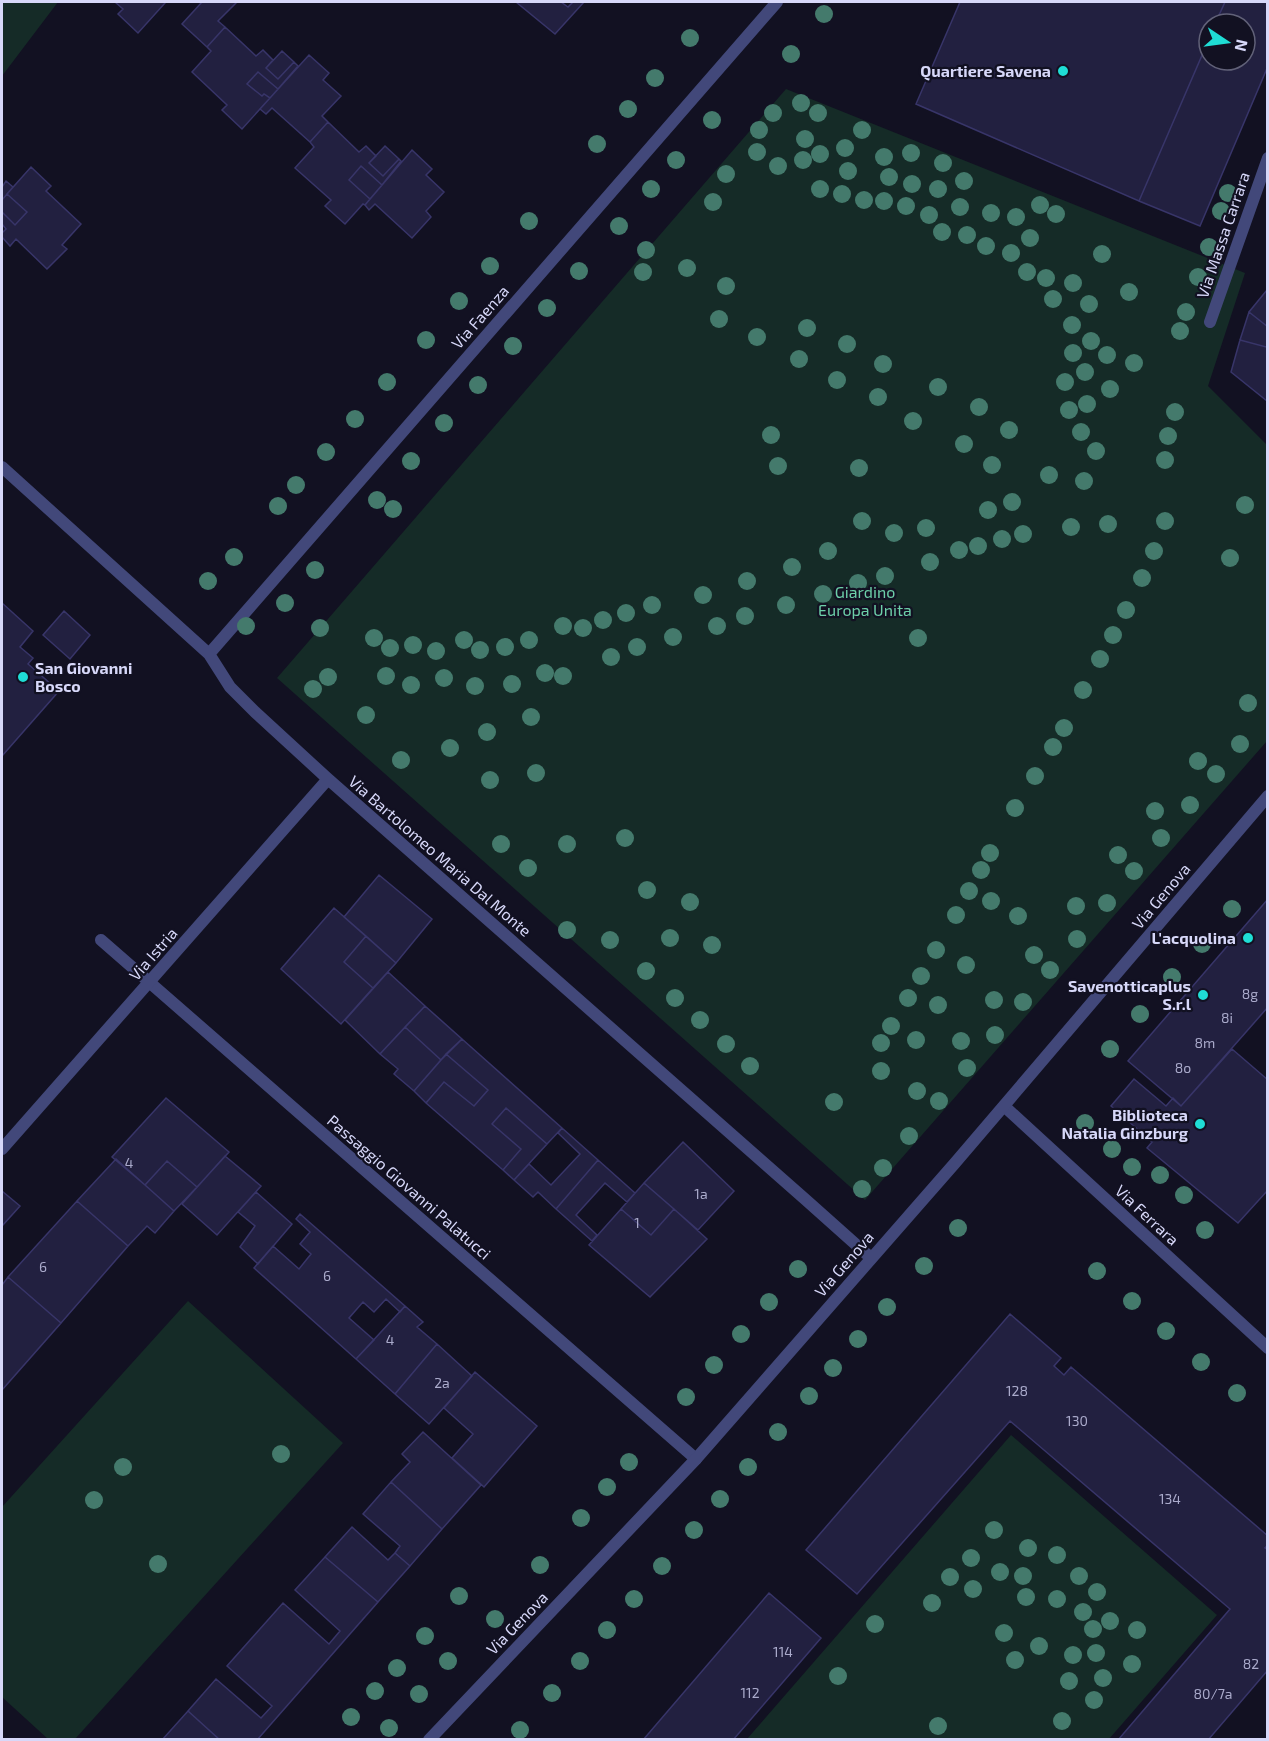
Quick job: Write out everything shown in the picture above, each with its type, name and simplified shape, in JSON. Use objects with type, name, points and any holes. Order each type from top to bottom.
[{"type":"street","name":"Via Faenza","points":[[209,654],[777,2]]},
{"type":"street","name":"Via Massa Carrara","points":[[1210,322],[1268,158]]},
{"type":"street","name":"Via Bartolomeo Maria Dal Monte","points":[[2,466],[209,654],[230,687],[328,779],[871,1258]]},
{"type":"street","name":"Via Istria","points":[[2,1149],[328,779]]},
{"type":"street","name":"Via Genova","points":[[429,1740],[696,1459],[1004,1106],[1268,796]]},
{"type":"street","name":"Passaggio Giovanni Palatucci","points":[[101,940],[696,1459]]},
{"type":"street","name":"Via Ferrara","points":[[1004,1106],[1268,1348]]},
{"type":"green space","points":[[2,2],[58,2],[2,76]]},
{"type":"green space","name":"Giardino Europa Unita","points":[[786,89],[1245,273],[1208,386],[1267,445],[1267,741],[865,1200],[277,678]]},
{"type":"green space","points":[[188,1301],[343,1443],[75,1739],[48,1739],[2,1697],[2,1507]]},
{"type":"green space","points":[[1011,1435],[1217,1615],[1109,1739],[747,1739]]},
{"type":"building","points":[[115,2],[165,3],[138,33],[118,14],[123,9]]},
{"type":"building","points":[[202,2],[237,2],[218,21],[225,27],[207,47],[182,24]]},
{"type":"building","points":[[516,2],[561,2],[568,7],[573,2],[584,2],[555,34]]},
{"type":"building","name":"Quartiere Savena","points":[[960,2],[1225,2],[1220,12],[1197,12],[1197,67],[1139,201],[916,104]]},
{"type":"building","points":[[1225,2],[1268,2],[1268,66],[1200,226],[1139,201],[1197,67],[1197,72],[1257,72],[1257,12],[1220,12]]},
{"type":"building","points":[[225,27],[256,56],[263,50],[273,60],[266,68],[278,79],[294,62],[298,66],[278,89],[258,72],[247,84],[262,96],[264,94],[270,98],[242,129],[222,110],[227,105],[192,72],[211,51],[207,47]]},
{"type":"building","points":[[282,51],[294,62],[278,79],[266,68]]},
{"type":"building","points":[[309,55],[329,73],[323,80],[341,96],[322,116],[328,122],[310,142],[272,108],[266,114],[260,109]]},
{"type":"building","points":[[258,72],[278,89],[270,98],[264,94],[262,96],[247,84]]},
{"type":"building","points":[[328,122],[359,152],[366,146],[376,156],[369,163],[383,176],[399,159],[401,161],[382,185],[361,166],[349,180],[370,199],[345,224],[325,206],[331,200],[295,168],[314,147],[310,142]]},
{"type":"building","points":[[385,146],[399,159],[383,176],[369,163]]},
{"type":"building","points":[[412,150],[432,169],[426,175],[444,192],[426,211],[431,217],[412,238],[375,204],[369,210],[365,205]]},
{"type":"building","points":[[361,166],[382,185],[370,199],[349,180]]},
{"type":"building","points":[[31,167],[51,186],[46,191],[81,224],[62,245],[67,249],[47,269],[16,239],[10,246],[2,237],[6,229],[2,224],[2,212],[15,225],[27,212],[7,194]]},
{"type":"building","points":[[6,181],[13,187],[2,200],[2,187]]},
{"type":"building","points":[[7,194],[27,212],[15,225],[2,212],[2,200]]},
{"type":"building","points":[[1268,290],[1268,327],[1249,312]]},
{"type":"building","points":[[1249,312],[1268,327],[1266,347],[1240,340]]},
{"type":"building","points":[[1240,340],[1266,347],[1268,345],[1267,401],[1231,372]]},
{"type":"building","name":"San Giovanni Bosco","points":[[2,603],[33,631],[20,647],[33,658],[28,664],[59,691],[2,756]]},
{"type":"building","points":[[64,611],[90,635],[70,659],[43,635]]},
{"type":"building","points":[[379,875],[432,919],[396,963],[344,917]]},
{"type":"building","points":[[1268,899],[1268,1007],[1181,1106],[1128,1061]]},
{"type":"building","points":[[334,908],[366,936],[344,962],[373,988],[341,1024],[281,969]]},
{"type":"building","points":[[366,936],[396,963],[373,988],[344,962]]},
{"type":"building","points":[[388,972],[425,1006],[380,1054],[345,1020]]},
{"type":"building","points":[[425,1006],[462,1039],[441,1060],[405,1027]]},
{"type":"building","points":[[405,1027],[441,1060],[414,1091],[394,1074],[398,1069],[380,1054]]},
{"type":"building","points":[[462,1039],[562,1128],[547,1144],[506,1108],[492,1124],[521,1149],[503,1170],[426,1103],[444,1082],[474,1106],[488,1090],[446,1054]]},
{"type":"building","name":"Biblioteca Natalia Ginzburg","points":[[1232,1049],[1268,1080],[1268,1190],[1238,1223],[1147,1148],[1152,1142],[1111,1106],[1134,1079],[1166,1106],[1173,1098],[1181,1106]]},
{"type":"building","points":[[446,1054],[488,1090],[474,1106],[444,1082],[426,1103],[414,1091]]},
{"type":"building","points":[[166,1098],[229,1152],[197,1187],[167,1161],[145,1185],[112,1157]]},
{"type":"building","points":[[506,1108],[547,1144],[514,1180],[503,1170],[521,1149],[492,1124]]},
{"type":"building","points":[[562,1128],[598,1160],[556,1209],[538,1192],[533,1197],[514,1180],[529,1164],[551,1185],[580,1154],[558,1133]]},
{"type":"building","points":[[683,1142],[734,1191],[698,1230],[644,1183]]},
{"type":"building","points":[[225,1156],[261,1186],[217,1235],[182,1204]]},
{"type":"building","points":[[116,1159],[174,1211],[155,1233],[147,1226],[128,1246],[77,1201]]},
{"type":"building","points":[[598,1160],[635,1193],[627,1202],[605,1183],[576,1215],[597,1235],[592,1241],[556,1209]]},
{"type":"building","points":[[167,1161],[197,1187],[174,1211],[145,1185]]},
{"type":"building","points":[[644,1183],[674,1209],[651,1235],[621,1209]]},
{"type":"building","points":[[2,1191],[20,1206],[2,1226]]},
{"type":"building","points":[[256,1192],[292,1224],[258,1264],[240,1247],[255,1226],[238,1212]]},
{"type":"building","points":[[77,1201],[128,1246],[61,1323],[8,1277]]},
{"type":"building","points":[[621,1209],[651,1235],[674,1209],[707,1239],[650,1297],[589,1245]]},
{"type":"building","points":[[300,1214],[405,1306],[400,1312],[386,1299],[374,1312],[363,1302],[349,1318],[374,1340],[356,1359],[254,1268],[273,1246],[299,1269],[311,1254],[300,1244],[310,1232],[296,1219]]},
{"type":"building","points":[[8,1277],[61,1323],[2,1390],[2,1285]]},
{"type":"building","points":[[405,1306],[423,1322],[417,1327],[437,1344],[395,1394],[356,1359]]},
{"type":"building","points":[[1010,1314],[1061,1358],[1054,1366],[1064,1375],[1071,1367],[1268,1536],[1268,1545],[1265,1548],[1268,1550],[1268,1670],[1208,1740],[1118,1740],[1230,1609],[1010,1421],[857,1594],[806,1550]]},
{"type":"building","points":[[437,1344],[472,1376],[429,1424],[395,1394]]},
{"type":"building","points":[[475,1372],[537,1426],[484,1487],[452,1458],[473,1434],[444,1408]]},
{"type":"building","points":[[423,1432],[481,1485],[442,1529],[391,1482],[410,1462],[402,1454]]},
{"type":"building","points":[[391,1482],[442,1529],[410,1566],[395,1553],[400,1546],[363,1514]]},
{"type":"building","points":[[352,1527],[388,1560],[395,1553],[410,1566],[378,1602],[325,1557]]},
{"type":"building","points":[[325,1557],[378,1602],[257,1740],[220,1740],[188,1711],[216,1679],[261,1718],[272,1706],[227,1666],[283,1603],[329,1644],[340,1631],[295,1590]]},
{"type":"building","points":[[769,1593],[821,1638],[733,1740],[643,1740]]},
{"type":"building","points":[[188,1711],[220,1740],[162,1740]]},
{"type":"place","name":"Quartiere Savena","points":[[1063,71]]},
{"type":"place","name":"San Giovanni Bosco","points":[[23,677]]},
{"type":"place","name":"L'acquolina","points":[[1248,938]]},
{"type":"place","name":"Savenotticaplus S.r.l","points":[[1203,995]]},
{"type":"place","name":"Biblioteca Natalia Ginzburg","points":[[1200,1124]]}]
